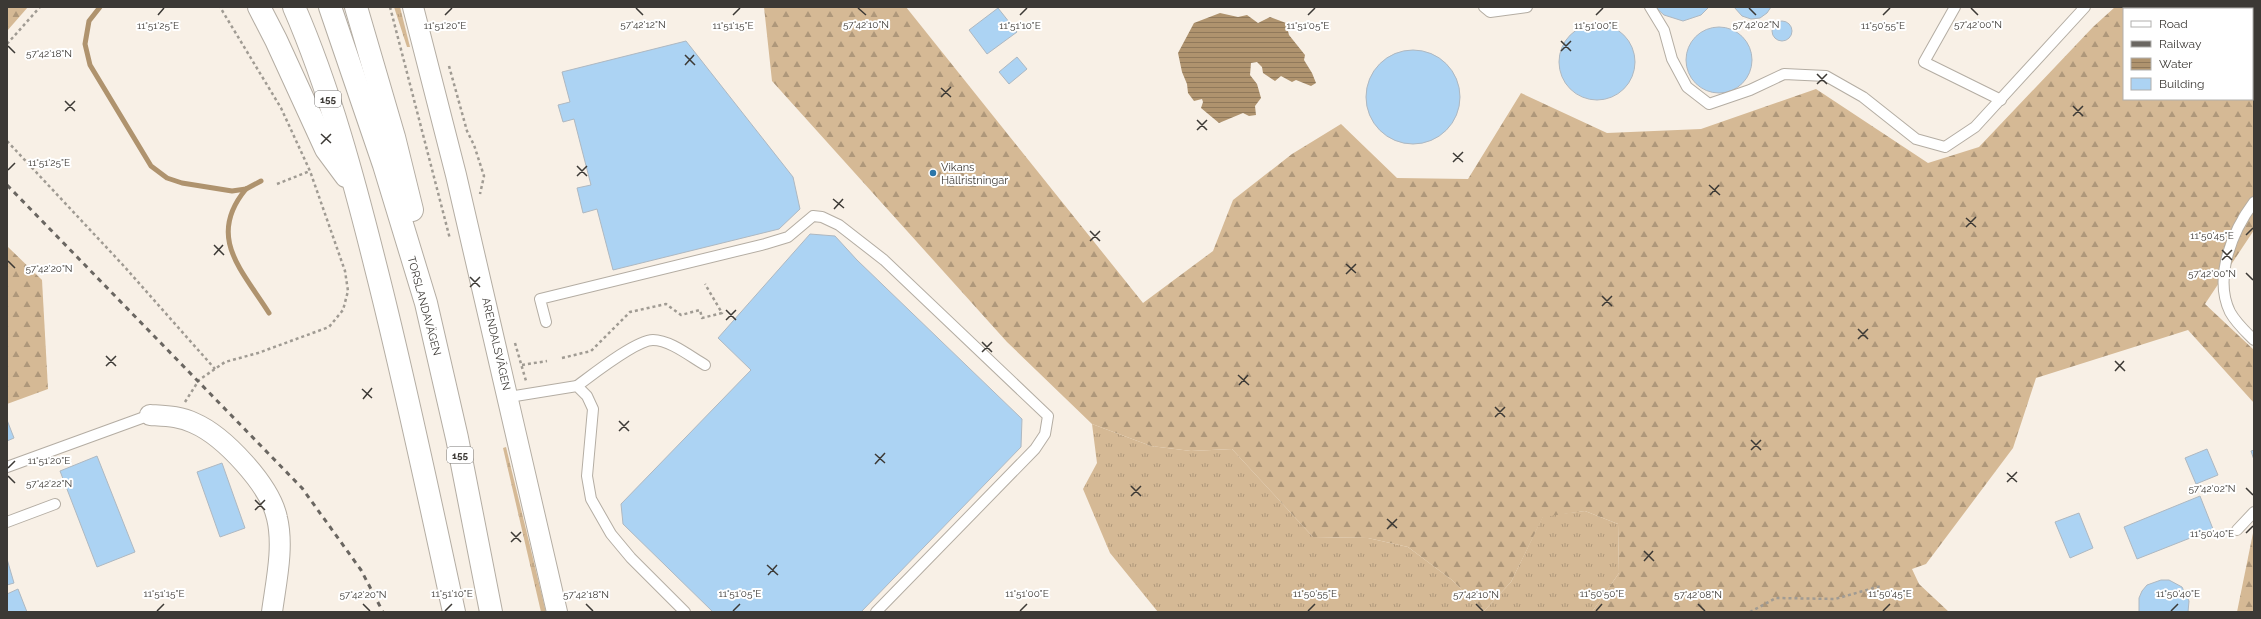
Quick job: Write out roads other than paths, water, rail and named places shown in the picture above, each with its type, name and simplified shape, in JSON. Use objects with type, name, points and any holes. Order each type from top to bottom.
[{"type":"main road","points":[[259,7],[276,40],[326,149],[358,193]]},
{"type":"main road","name":"155","points":[[294,7],[310,44],[358,193],[402,372],[454,612]]},
{"type":"main road","name":"TORSLANDAVÄGEN","points":[[330,7],[384,165],[426,303],[457,438],[491,612]]},
{"type":"main road","points":[[356,7],[394,137],[426,267],[426,303]]},
{"type":"street","name":"ARENDALSVÄGEN","points":[[413,7],[456,175],[509,397],[557,612]]},
{"type":"street","points":[[150,415],[176,416],[202,426],[218,437],[265,489],[277,517],[280,540],[272,612]]},
{"type":"lane","points":[[1484,7],[1490,12],[1527,7]]},
{"type":"lane","points":[[1650,7],[1664,30],[1672,59],[1687,87],[1709,104],[1750,90],[1784,74],[1826,76],[1863,97],[1916,139],[1945,148],[1975,127],[2085,7]]},
{"type":"lane","points":[[1955,7],[1924,62],[2001,100]]},
{"type":"lane","points":[[2254,202],[2242,218],[2231,246],[2224,278],[2225,297],[2230,311],[2238,324],[2254,340]]},
{"type":"lane","points":[[546,322],[540,299],[765,244],[788,237],[813,216],[822,217],[839,225],[884,260],[1048,416],[1046,434],[1035,449],[876,612]]},
{"type":"lane","points":[[509,397],[577,386],[639,344],[653,340],[668,345],[705,365]]},
{"type":"lane","points":[[577,386],[587,396],[593,409],[587,476],[591,499],[611,534],[631,558],[685,612]]},
{"type":"lane","points":[[7,467],[150,415]]},
{"type":"lane","points":[[7,522],[55,504]]},
{"type":"lane","points":[[2237,530],[2254,512]]},
{"type":"water","points":[[1220,13],[1238,17],[1247,15],[1258,23],[1270,17],[1286,23],[1289,35],[1305,55],[1304,60],[1316,83],[1311,86],[1296,80],[1292,82],[1281,76],[1275,81],[1263,73],[1262,67],[1257,62],[1251,63],[1250,75],[1257,84],[1261,98],[1255,106],[1256,115],[1249,116],[1243,113],[1219,123],[1201,108],[1203,102],[1202,99],[1194,101],[1188,93],[1187,84],[1182,72],[1178,53],[1194,23]]},
{"type":"waterway","points":[[100,7],[89,21],[85,44],[90,65],[151,166],[167,178],[182,183],[232,191],[246,189],[261,181]]},
{"type":"waterway","points":[[246,189],[234,206],[229,223],[229,238],[232,253],[239,268],[269,313]]},
{"type":"railway","points":[[7,185],[302,488],[361,570],[383,612]]},
{"type":"place","name":"Vikans Hällristningar","points":[[933,173]]}]
